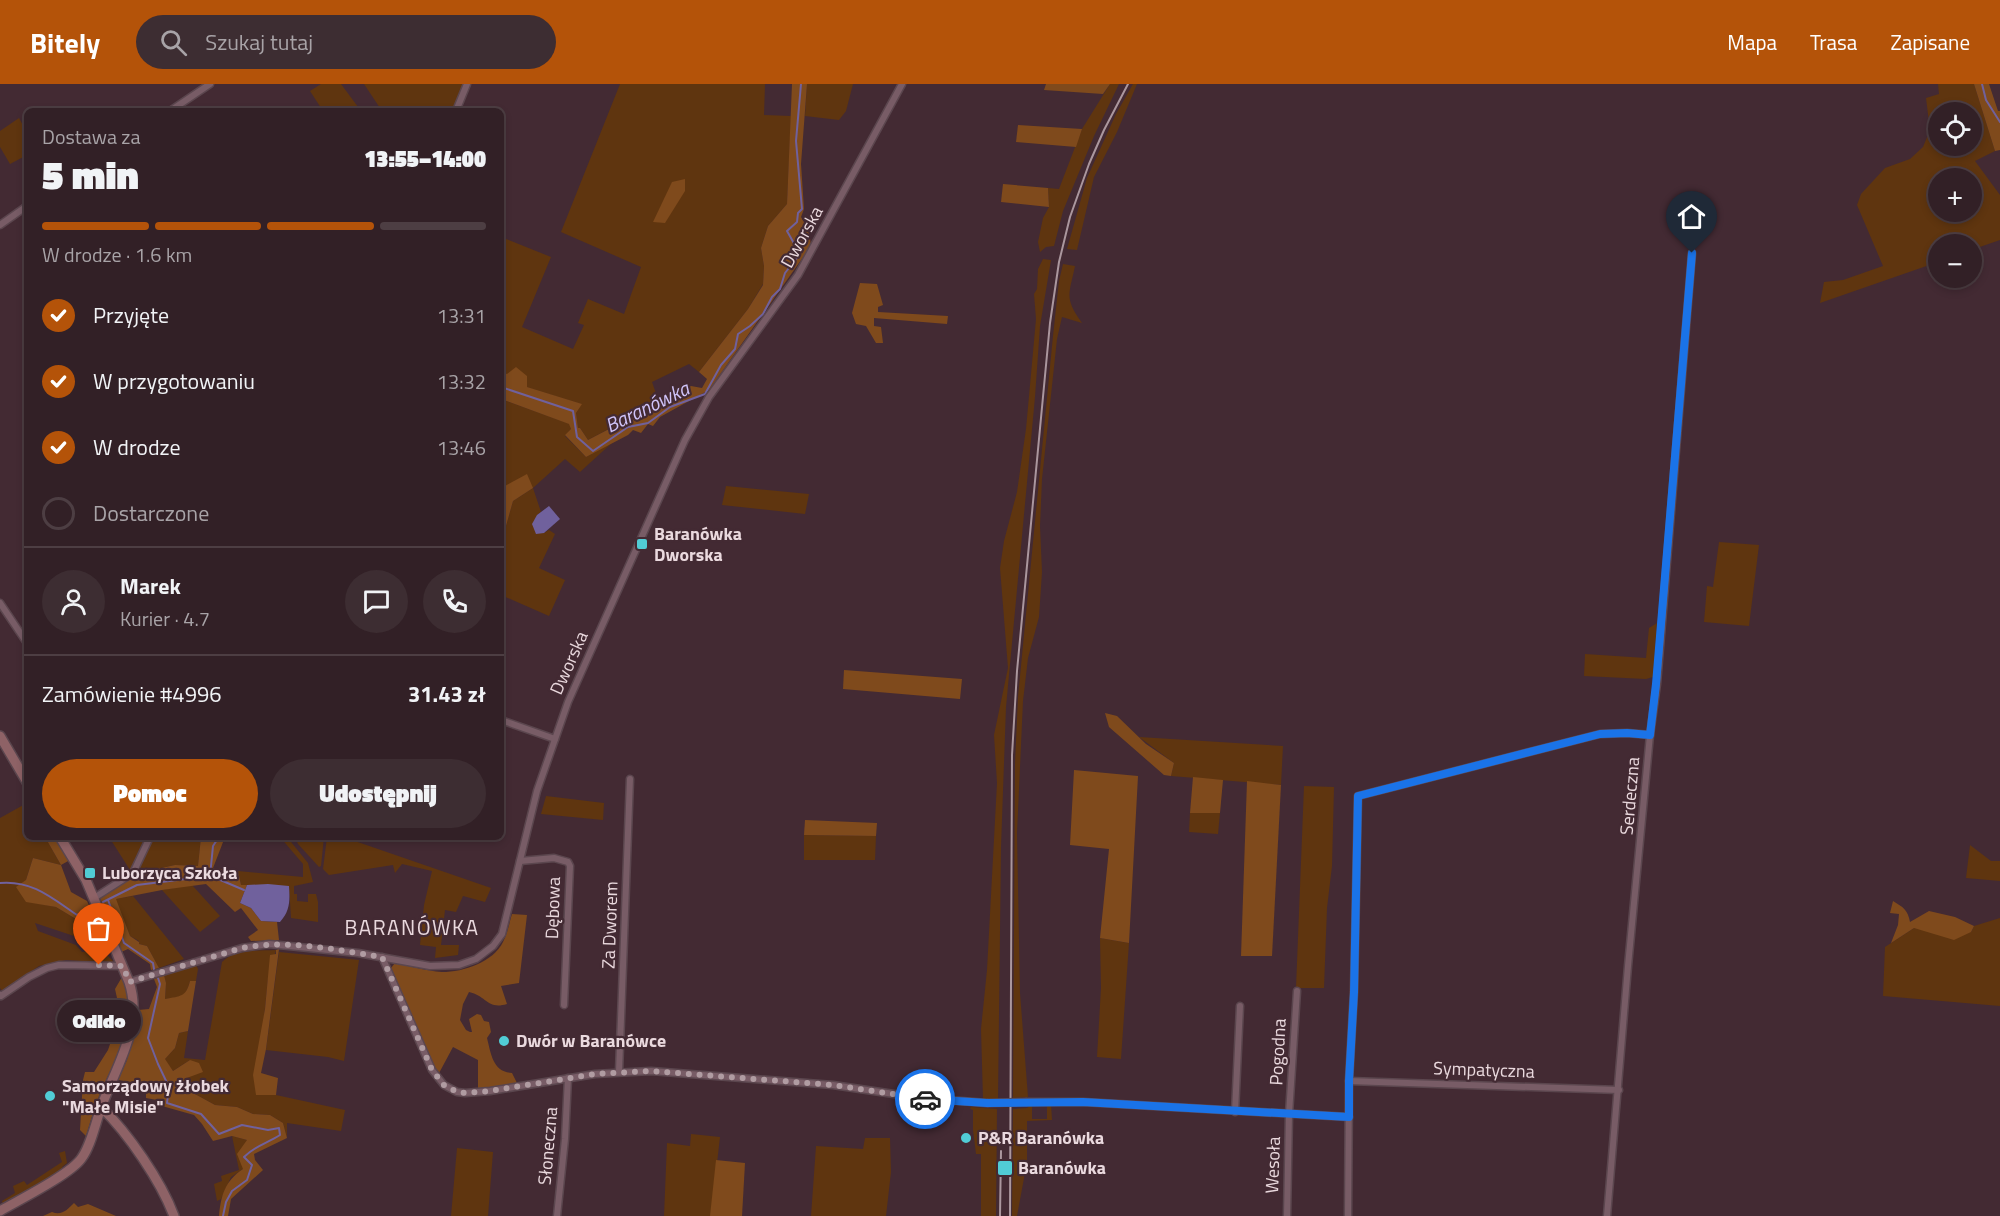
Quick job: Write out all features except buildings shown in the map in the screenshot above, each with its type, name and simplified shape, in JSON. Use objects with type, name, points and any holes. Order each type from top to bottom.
[{"type":"street","points":[[174,108],[210,84]]},
{"type":"street","points":[[457,108],[467,84]]},
{"type":"street","name":"Dworska","points":[[129,982],[258,945],[290,945],[430,966],[459,965],[476,959],[493,946],[502,934],[537,791],[568,702],[685,440],[709,397],[798,275],[902,84]]},
{"type":"street","points":[[0,225],[24,209]]},
{"type":"street","name":"Serdeczna","points":[[1607,1216],[1656,684],[1692,253]]},
{"type":"street","points":[[0,603],[24,639]]},
{"type":"street","points":[[504,721],[555,739]]},
{"type":"street","points":[[1348,1216],[1349,1081],[1354,992],[1358,796],[1600,734],[1650,735]]},
{"type":"street","points":[[0,736],[24,777]]},
{"type":"street","name":"Za Dworem","points":[[618,1072],[630,779]]},
{"type":"street","points":[[0,1211],[41,1187],[81,1159],[121,1062],[133,1018],[134,999],[123,966],[80,868],[62,840]]},
{"type":"street","points":[[94,898],[133,873],[149,840]]},
{"type":"street","name":"Dębowa","points":[[520,861],[554,858],[568,862],[570,866],[564,1005]]},
{"type":"street","points":[[382,957],[432,1070],[444,1085],[457,1092],[474,1093],[618,1072],[683,1073],[823,1084],[921,1098],[987,1103],[1083,1102],[1349,1117]]},
{"type":"street","points":[[0,995],[47,968],[59,965],[123,966]]},
{"type":"street","name":"Pogodna","points":[[1289,1114],[1297,991]]},
{"type":"street","points":[[1235,1112],[1240,1006]]},
{"type":"street","name":"Słoneczna","points":[[557,1216],[565,1139],[568,1078]]},
{"type":"street","name":"Sympatyczna","points":[[1349,1081],[1619,1090]]},
{"type":"street","points":[[101,1107],[157,1180],[174,1216]]},
{"type":"street","name":"Wesoła","points":[[1287,1216],[1289,1114]]},
{"type":"shaded area","points":[[321,84],[341,84],[359,108],[321,108],[310,91]]},
{"type":"shaded area","points":[[364,84],[464,84],[454,108],[380,108]]},
{"type":"shaded area","points":[[620,84],[765,84],[764,115],[791,116],[787,204],[768,226],[761,248],[764,266],[763,284],[748,309],[699,372],[689,364],[652,382],[659,402],[588,440],[578,428],[576,413],[581,404],[526,387],[504,374],[504,238],[551,257],[522,327],[573,349],[584,325],[578,323],[588,299],[624,314],[641,267],[561,232]]},
{"type":"shaded area","points":[[792,84],[807,84],[801,164],[804,209],[801,217],[809,231],[811,246],[709,390],[660,417],[653,426],[648,424],[641,433],[633,430],[628,435],[586,457],[565,435],[571,429],[569,424],[504,400],[504,373],[507,374],[516,367],[527,376],[527,387],[582,404],[576,413],[578,428],[588,440],[691,386],[702,388],[707,379],[699,372],[748,309],[763,285],[764,266],[761,248],[768,226],[787,204]]},
{"type":"shaded area","points":[[807,84],[853,84],[846,111],[839,120],[805,116]]},
{"type":"shaded area","points":[[1046,84],[1110,84],[1103,94],[1044,90]]},
{"type":"shaded area","points":[[1110,84],[1119,84],[1094,136],[1063,211],[1054,246],[1046,247],[1040,252],[1038,242],[1043,218],[1049,207],[1048,188],[1059,189],[1082,129]]},
{"type":"shaded area","points":[[1133,84],[1137,84],[1117,132],[1094,177],[1077,250],[1067,249],[1087,178],[1116,114]]},
{"type":"shaded area","points":[[1938,84],[1974,84],[1980,102],[1928,102],[1928,114],[1926,98],[1939,94]]},
{"type":"shaded area","points":[[1974,84],[1989,84],[1998,111],[2000,111],[2000,150],[1995,151],[1982,110],[1982,102],[1980,102]]},
{"type":"shaded area","points":[[1982,110],[1995,151],[1975,161],[1980,168],[1928,168],[1928,222],[1982,222],[1982,171],[2000,195],[2000,240],[1982,246],[1982,234],[1928,234],[1928,265],[1820,303],[1824,282],[1843,280],[1883,266],[1857,205],[1861,194],[1885,168],[1910,159],[1923,147],[1928,135],[1928,156],[1982,156]]},
{"type":"shaded area","points":[[19,118],[24,127],[24,157],[10,164],[0,147],[0,131]]},
{"type":"shaded area","points":[[1018,125],[1082,129],[1076,147],[1016,142]]},
{"type":"shaded area","points":[[685,179],[685,191],[665,223],[653,222],[672,182]]},
{"type":"shaded area","points":[[1003,184],[1048,188],[1049,207],[1001,202]]},
{"type":"shaded area","points":[[1043,259],[1051,260],[1040,326],[1006,707],[1001,847],[998,1099],[983,1099],[981,1029],[987,970],[997,783],[994,735],[1008,668],[1000,568],[1004,541],[1017,492],[1026,429],[1036,319],[1034,294],[1037,289],[1038,269]]},
{"type":"shaded area","points":[[1063,264],[1075,266],[1069,296],[1072,308],[1082,323],[1062,317],[1057,339],[1042,479],[1040,526],[1042,572],[1039,617],[1028,658],[1023,701],[1017,833],[1020,993],[1028,1097],[1013,1098],[1015,764],[1018,697],[1053,336]]},
{"type":"shaded area","points":[[860,283],[877,284],[883,305],[878,307],[878,312],[948,316],[947,324],[874,318],[874,326],[881,327],[883,343],[876,343],[866,326],[856,324],[852,313]]},
{"type":"shaded area","points":[[504,400],[570,424],[571,429],[565,436],[586,457],[614,441],[580,472],[565,459],[533,488],[504,495]]},
{"type":"shaded area","points":[[527,474],[533,488],[513,501],[504,533],[506,508],[504,486]]},
{"type":"shaded area","points":[[726,486],[809,494],[805,514],[722,505]]},
{"type":"shaded area","points":[[533,488],[541,512],[537,515],[544,533],[549,530],[555,534],[539,568],[565,580],[549,616],[504,596],[504,533],[513,501]]},
{"type":"shaded area","points":[[549,506],[560,519],[544,533],[536,534],[532,524],[537,515]]},
{"type":"shaded area","points":[[1719,542],[1759,545],[1749,626],[1704,622],[1707,586],[1713,587]]},
{"type":"shaded area","points":[[1657,623],[1653,677],[1646,679],[1584,676],[1585,654],[1646,658],[1649,628]]},
{"type":"shaded area","points":[[844,670],[962,679],[960,699],[843,689]]},
{"type":"shaded area","points":[[1105,713],[1117,716],[1146,744],[1174,763],[1171,776],[1164,775],[1109,727]]},
{"type":"shaded area","points":[[1139,737],[1283,746],[1281,785],[1171,776],[1174,763]]},
{"type":"shaded area","points":[[1074,770],[1138,776],[1129,943],[1100,938],[1109,849],[1070,845]]},
{"type":"shaded area","points":[[1193,777],[1223,780],[1220,813],[1190,813]]},
{"type":"shaded area","points":[[1247,781],[1281,785],[1272,956],[1241,956]]},
{"type":"shaded area","points":[[1304,786],[1334,787],[1332,866],[1327,908],[1324,988],[1296,988]]},
{"type":"shaded area","points":[[546,796],[604,803],[603,820],[541,814]]},
{"type":"shaded area","points":[[24,805],[24,840],[47,840],[61,865],[33,858],[26,880],[26,901],[56,907],[76,919],[86,919],[88,922],[83,926],[86,940],[35,923],[38,931],[76,945],[82,952],[91,951],[92,957],[108,956],[113,961],[112,963],[66,960],[39,966],[2,991],[0,988],[0,818]]},
{"type":"shaded area","points":[[1190,813],[1220,813],[1218,834],[1189,832]]},
{"type":"shaded area","points":[[805,820],[877,823],[876,836],[804,835]]},
{"type":"shaded area","points":[[804,835],[876,836],[875,860],[804,860]]},
{"type":"shaded area","points":[[47,840],[58,840],[70,860],[61,865]]},
{"type":"shaded area","points":[[111,840],[144,840],[130,870]]},
{"type":"shaded area","points":[[150,840],[201,840],[198,866],[175,865],[135,874]]},
{"type":"shaded area","points":[[201,840],[224,840],[213,868],[238,871],[241,885],[247,885],[240,903],[251,908],[261,921],[277,922],[279,940],[251,941],[248,937],[258,930],[241,908],[235,912],[206,884],[116,899],[130,936],[139,944],[147,946],[159,968],[151,970],[150,964],[128,949],[121,952],[100,898],[135,874],[175,865],[198,866]]},
{"type":"shaded area","points":[[283,840],[289,840],[308,863],[313,882],[294,886],[294,894],[297,894],[297,901],[308,902],[308,894],[316,894],[318,922],[291,918],[289,886],[241,885],[238,871],[303,877],[303,864]]},
{"type":"shaded area","points":[[296,840],[324,840],[321,866],[319,867]]},
{"type":"shaded area","points":[[327,840],[352,840],[491,888],[485,902],[463,896],[456,912],[445,910],[441,945],[459,945],[458,955],[435,958],[436,947],[420,945],[424,905],[432,871],[402,864],[395,873],[393,865],[329,875],[323,869]]},
{"type":"shaded area","points":[[1970,845],[1991,861],[2000,861],[2000,881],[1966,878]]},
{"type":"shaded area","points":[[33,858],[61,865],[71,892],[87,901],[95,918],[88,922],[86,919],[76,919],[56,907],[26,902],[16,887],[26,880]]},
{"type":"shaded area","points":[[192,885],[220,916],[200,932],[162,890]]},
{"type":"shaded area","points":[[247,885],[289,886],[289,906],[280,922],[261,921],[251,908],[240,903]]},
{"type":"shaded area","points":[[133,896],[184,959],[159,968],[147,946],[139,944],[139,941],[130,936],[115,899]]},
{"type":"shaded area","points":[[1893,901],[1904,909],[1910,922],[1929,911],[1955,917],[1974,926],[1971,932],[1954,940],[1914,928],[1891,943],[1898,925],[1899,914],[1890,913]]},
{"type":"shaded area","points":[[512,914],[527,915],[519,983],[501,986],[507,1004],[491,1004],[469,992],[463,1004],[460,1020],[470,1032],[472,1032],[469,1019],[477,1014],[481,1015],[484,1021],[489,1022],[491,1032],[487,1038],[494,1061],[501,1069],[512,1073],[517,1083],[478,1089],[478,1060],[453,1047],[438,1075],[391,968],[395,963],[442,972],[468,968],[477,964],[492,955],[503,942]]},
{"type":"shaded area","points":[[2000,918],[2000,1006],[1883,996],[1885,947],[1914,928],[1971,932],[1974,926]]},
{"type":"shaded area","points":[[1100,938],[1129,943],[1121,1059],[1097,1057],[1101,988]]},
{"type":"shaded area","points":[[279,949],[261,1073],[278,1078],[276,1095],[256,1095],[253,1075],[265,1009],[270,955],[276,954],[276,950]]},
{"type":"shaded area","points":[[276,950],[268,979],[256,1095],[276,1095],[345,1110],[341,1131],[287,1123],[287,1138],[283,1123],[270,1115],[253,1114],[237,1107],[215,1105],[184,1088],[184,1079],[190,1060],[173,1071],[164,1060],[175,1048],[179,1033],[188,1031],[184,1058],[205,1060],[222,962],[240,953]]},
{"type":"shaded area","points":[[279,952],[359,960],[344,1061],[266,1050]]},
{"type":"shaded area","points":[[196,965],[198,969],[196,981],[190,981],[185,994],[165,999],[164,975]]},
{"type":"shaded area","points":[[164,975],[165,999],[182,995],[187,990],[190,981],[196,981],[188,1031],[179,1033],[175,1048],[165,1059],[173,1071],[190,1060],[199,1063],[203,1072],[184,1079],[184,1088],[215,1105],[237,1107],[253,1114],[270,1115],[283,1123],[287,1138],[254,1154],[255,1160],[263,1170],[231,1199],[228,1216],[219,1216],[221,1201],[232,1178],[243,1169],[237,1154],[247,1140],[232,1136],[213,1141],[194,1115],[162,1106],[157,1100],[146,1098],[146,1084],[118,1080],[127,1060],[138,1010],[149,1009],[157,987],[154,979]]},
{"type":"shaded area","points":[[122,977],[129,1007],[124,1038],[99,1096],[86,1136],[80,1130],[83,1080],[85,1072],[94,1072],[108,1050],[114,1032],[117,998],[115,989]]},
{"type":"shaded area","points":[[1032,1104],[1032,1119],[1047,1119],[1047,1104],[1051,1104],[1052,1120],[1027,1121],[1027,1162],[1017,1216],[1012,1216],[1013,1109],[1027,1108]]},
{"type":"shaded area","points":[[971,1107],[997,1109],[996,1216],[981,1216],[981,1154],[976,1154]]},
{"type":"shaded area","points":[[691,1134],[720,1137],[711,1216],[664,1216],[667,1143],[690,1146]]},
{"type":"shaded area","points":[[232,1136],[247,1140],[243,1169],[231,1177],[221,1199],[217,1201],[214,1184],[222,1181],[221,1176],[239,1170]]},
{"type":"shaded area","points":[[865,1138],[890,1138],[891,1172],[886,1216],[811,1216],[816,1146],[863,1149]]},
{"type":"shaded area","points":[[457,1148],[493,1152],[488,1216],[451,1216]]},
{"type":"shaded area","points":[[65,1151],[67,1163],[62,1167],[63,1169],[3,1204],[2,1201],[15,1193],[13,1186],[24,1181],[27,1185],[62,1162],[59,1153]]},
{"type":"shaded area","points":[[716,1160],[745,1163],[742,1216],[710,1216]]},
{"type":"shaded area","points":[[74,1203],[78,1207],[88,1204],[116,1216],[43,1216],[67,1210]]},
{"type":"waterway","name":"Baranówka","points":[[504,388],[573,411],[577,437],[593,451],[628,427],[648,423],[670,407],[705,394],[721,365],[735,349],[738,334],[763,314],[772,297],[780,289],[785,273],[800,254],[787,231],[797,222],[798,213],[802,209],[796,141],[801,84]]},
{"type":"waterway","points":[[1982,84],[1986,100],[2000,122]]},
{"type":"waterway","name":"Baranówka","points":[[103,902],[137,885],[210,876],[213,846],[217,840]]},
{"type":"waterway","points":[[211,876],[244,890]]},
{"type":"waterway","name":"Baranówka","points":[[0,883],[32,887],[77,915],[90,909]]},
{"type":"waterway","points":[[108,900],[124,943],[153,963],[154,969]]},
{"type":"waterway","points":[[158,978],[160,984],[148,1038],[169,1087],[167,1103],[201,1114],[219,1134],[242,1125],[268,1130],[279,1128],[280,1135],[244,1157],[252,1165],[247,1180],[232,1191],[226,1202],[223,1216]]},
{"type":"railway","points":[[1010,1216],[1012,755],[1017,671],[1050,323],[1059,262],[1070,217],[1089,164],[1128,84]]},
{"type":"railway","points":[[1000,1216],[1001,1151]]},
{"type":"way so far","points":[[99,965],[123,966],[129,982],[258,945],[290,945],[382,957],[432,1070],[444,1085],[457,1092],[490,1091],[595,1074],[651,1071],[833,1085],[925,1099]]},
{"type":"place","name":"Baranówka Dworska","points":[[642,544]]},
{"type":"place","name":"Luborzyca Szkoła","points":[[90,873]]},
{"type":"place","name":"Odido","points":[[99,965]]},
{"type":"place","name":"Dwór w Baranówce","points":[[504,1041]]},
{"type":"place","name":"Samorządowy żłobek \"Małe Misie\"","points":[[50,1096]]},
{"type":"place","name":"P&R Baranówka","points":[[966,1138]]},
{"type":"place","name":"Baranówka","points":[[1005,1168]]},
{"type":"district","name":"BARANÓWKA","points":[[412,928]]},
{"type":"route","points":[[925,1099],[987,1103],[1083,1102],[1349,1117],[1357,908],[1358,796],[1600,734],[1650,735],[1692,253]]}]
